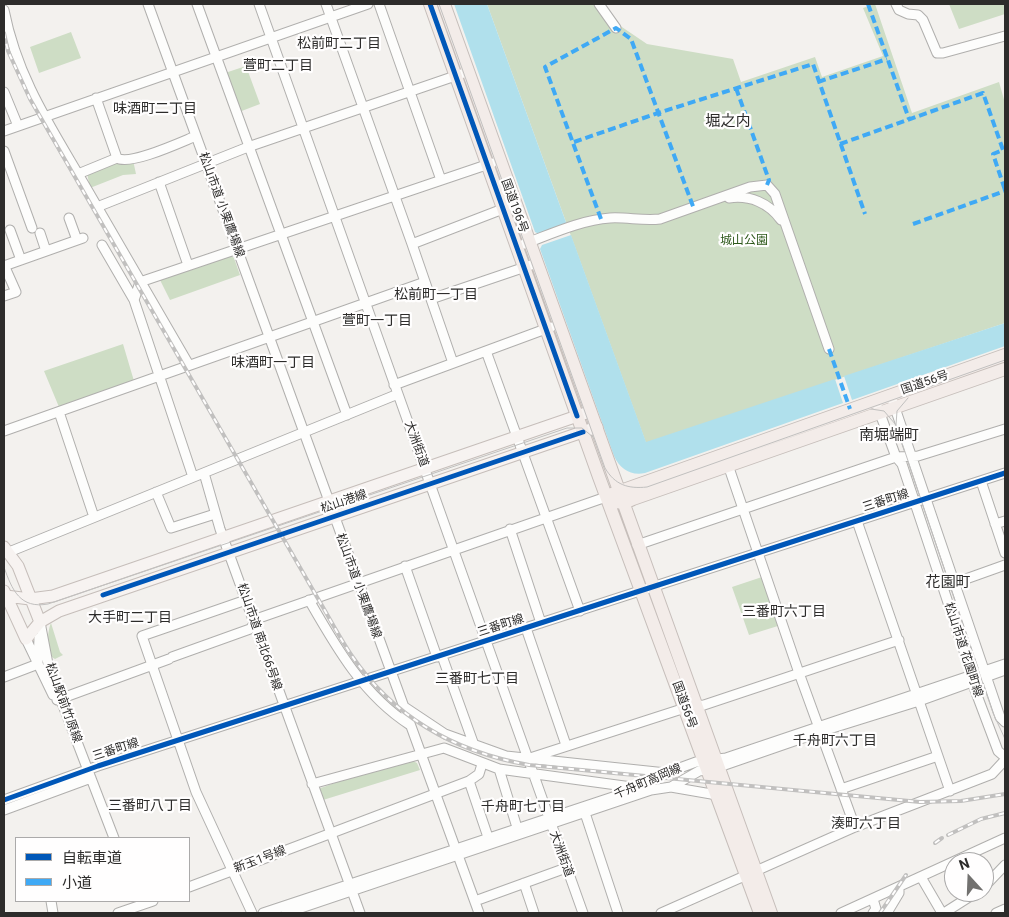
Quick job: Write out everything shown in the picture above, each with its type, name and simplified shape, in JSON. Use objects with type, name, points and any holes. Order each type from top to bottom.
[{"type":"highway","name":"国道196号","points":[[430,4],[463,73]]},
{"type":"highway","name":"国道196号","points":[[444,4],[463,73],[494,162],[510,206],[529,242],[531,265],[553,326],[597,427],[621,497]]},
{"type":"highway","name":"国道196号","points":[[553,326],[578,416],[606,497]]},
{"type":"highway","name":"国道56号","points":[[621,497],[636,484],[1005,355]]},
{"type":"highway","name":"国道56号","points":[[621,497],[728,466],[1005,369]]},
{"type":"highway","points":[[612,472],[621,480],[636,484]]},
{"type":"highway","name":"国道56号","points":[[606,497],[648,590],[752,875],[760,913]]},
{"type":"highway","points":[[606,497],[614,502],[621,497]]},
{"type":"highway","name":"国道56号","points":[[621,497],[637,545],[648,590]]},
{"type":"highway","name":"国道56号","points":[[712,764],[717,795],[771,913]]},
{"type":"main road","name":"松山港線","points":[[4,591],[30,599],[53,596],[591,412]]},
{"type":"main road","name":"松山港線","points":[[4,591],[26,639],[40,622],[59,611],[597,427]]},
{"type":"main road","points":[[5,551],[18,566],[40,622]]},
{"type":"street","name":"松山市道 小栗鷹場線","points":[[148,4],[357,583],[479,913]]},
{"type":"street","points":[[197,4],[279,234],[347,414]]},
{"type":"street","name":"大洲街道","points":[[259,4],[532,775],[583,913]]},
{"type":"street","points":[[326,4],[454,363]]},
{"type":"street","points":[[4,131],[368,4]]},
{"type":"street","points":[[379,4],[441,180]]},
{"type":"street","points":[[600,4],[616,28]]},
{"type":"street","points":[[896,4],[899,10],[908,14],[918,14],[923,20],[937,53],[1005,36]]},
{"type":"street","points":[[4,10],[13,52],[44,116],[189,365]]},
{"type":"street","points":[[97,207],[248,147],[463,73]]},
{"type":"street","points":[[4,92],[18,126]]},
{"type":"street","points":[[96,98],[117,158]]},
{"type":"street","points":[[78,174],[117,158],[122,160],[148,154],[196,136]]},
{"type":"street","points":[[4,151],[46,251]]},
{"type":"street","points":[[140,282],[494,162]]},
{"type":"street","points":[[159,182],[188,266]]},
{"type":"street","points":[[529,242],[608,218],[645,221],[660,219],[759,185],[767,185],[775,194],[829,349]]},
{"type":"street","points":[[769,206],[776,200],[775,194]]},
{"type":"street","points":[[717,200],[737,197],[749,198],[769,206],[786,226]]},
{"type":"street","points":[[412,244],[510,206]]},
{"type":"street","points":[[4,296],[16,292],[4,265],[80,239],[69,218]]},
{"type":"street","points":[[10,230],[21,260]]},
{"type":"street","points":[[102,245],[134,300],[193,477]]},
{"type":"street","points":[[431,299],[531,265]]},
{"type":"street","points":[[134,300],[140,282]]},
{"type":"street","points":[[4,431],[425,282]]},
{"type":"street","points":[[394,385],[553,326]]},
{"type":"street","points":[[486,351],[580,611]]},
{"type":"street","points":[[5,551],[398,394]]},
{"type":"street","name":"松山市道 花園町線","points":[[891,395],[912,456],[929,497],[985,674],[1000,717],[1005,722]]},
{"type":"street","name":"松山市道 花園町線","points":[[875,400],[896,457],[902,464],[911,503],[942,587],[990,731],[998,751],[1005,758],[992,774],[950,790]]},
{"type":"street","points":[[59,412],[94,517]]},
{"type":"street","points":[[637,545],[896,457],[912,456],[1005,428]]},
{"type":"street","points":[[724,453],[799,673],[855,827]]},
{"type":"street","name":"三番町線","points":[[4,810],[87,775],[179,741],[648,590],[1005,472]]},
{"type":"street","name":"松山市道 南北66号線","points":[[204,473],[215,514],[360,913]]},
{"type":"street","points":[[981,481],[1005,553]]},
{"type":"street","points":[[156,492],[171,528],[215,514]]},
{"type":"street","points":[[58,699],[250,629],[260,618],[606,497]]},
{"type":"street","points":[[995,524],[1005,520]]},
{"type":"street","points":[[661,913],[752,875],[855,827],[950,790],[857,521]]},
{"type":"street","points":[[510,530],[541,623]]},
{"type":"street","points":[[942,587],[1005,565]]},
{"type":"street","points":[[405,566],[474,745]]},
{"type":"street","points":[[246,600],[142,636],[196,792],[252,913]]},
{"type":"street","points":[[309,600],[334,642],[361,681],[380,702],[410,725]]},
{"type":"street","points":[[4,677],[38,664],[40,622]]},
{"type":"street","name":"松山駅前竹原線","points":[[40,622],[49,669],[58,699],[114,837]]},
{"type":"street","points":[[526,628],[566,745]]},
{"type":"street","name":"松山駅前竹原線","points":[[26,639],[58,699]]},
{"type":"street","points":[[527,759],[566,745],[691,708],[898,640]]},
{"type":"street","name":"千舟町高岡線","points":[[549,822],[586,813],[645,791],[666,773],[712,764],[918,698],[985,674],[1005,664]]},
{"type":"street","name":"千舟町高岡線","points":[[985,674],[1005,670]]},
{"type":"street","points":[[403,706],[445,734],[506,756],[666,773]]},
{"type":"street","points":[[312,784],[421,756],[444,748],[499,770],[532,775],[570,777],[645,791]]},
{"type":"street","points":[[841,789],[938,756]]},
{"type":"street","points":[[482,764],[479,774],[469,781],[490,842]]},
{"type":"street","name":"千舟町高岡線","points":[[286,913],[518,832],[645,791],[671,787],[712,764]]},
{"type":"street","points":[[499,770],[518,832]]},
{"type":"street","name":"三番町線","points":[[4,800],[87,775]]},
{"type":"street","name":"松山駅前竹原線","points":[[87,775],[108,837]]},
{"type":"street","name":"新玉1号線","points":[[190,887],[469,781]]},
{"type":"street","points":[[671,787],[717,795]]},
{"type":"street","points":[[586,813],[618,913]]},
{"type":"street","points":[[841,913],[1005,838]]},
{"type":"street","points":[[994,877],[1005,865]]},
{"type":"street","points":[[475,901],[566,868]]},
{"type":"street","points":[[921,877],[943,913],[961,902]]},
{"type":"street","points":[[524,883],[534,913]]},
{"type":"street","points":[[886,913],[899,893],[899,887]]},
{"type":"street","name":"千舟町高岡線","points":[[263,913],[351,889]]},
{"type":"street","points":[[873,899],[876,909],[873,913]]},
{"type":"street","points":[[118,913],[150,902]]},
{"type":"street","points":[[996,913],[1005,909]]},
{"type":"green space","name":"城山公園","points":[[487,4],[595,4],[609,26],[616,23],[647,44],[733,59],[741,82],[815,57],[822,77],[883,56],[863,8],[875,4],[912,113],[999,82],[1005,103],[1005,323],[646,443]]},
{"type":"green space","points":[[949,4],[1005,4],[1005,14],[959,29]]},
{"type":"green space","points":[[71,32],[81,58],[39,73],[30,47]]},
{"type":"green space","points":[[246,66],[260,104],[239,112],[225,73]]},
{"type":"green space","points":[[133,160],[136,174],[123,175],[90,188],[87,173],[116,162]]},
{"type":"green space","points":[[230,255],[234,258],[240,275],[170,300],[160,280]]},
{"type":"green space","points":[[123,344],[134,381],[59,407],[44,371]]},
{"type":"green space","points":[[762,577],[781,625],[749,635],[732,587]]},
{"type":"green space","points":[[51,623],[60,652],[63,655],[55,659],[52,657],[49,648],[48,637]]},
{"type":"green space","points":[[413,761],[417,763],[420,770],[323,800],[318,789],[365,772]]},
{"type":"water","points":[[454,4],[487,4],[567,225],[539,234],[535,232]]},
{"type":"water","points":[[571,235],[646,442],[835,379],[843,403],[645,473],[640,474],[626,471],[619,465],[614,456],[540,249],[542,245]]},
{"type":"water","points":[[1005,323],[1005,346],[852,400],[844,376]]},
{"type":"tram line","points":[[439,4],[605,468],[618,482],[628,486],[647,487],[1005,360]]},
{"type":"tram line","points":[[896,425],[897,411],[908,398]]},
{"type":"tram line","points":[[871,409],[884,411],[896,425],[993,713],[1005,739]]},
{"type":"tram line","points":[[4,567],[10,583],[18,596],[30,604],[48,604],[567,428],[582,428],[593,437]]},
{"type":"railway","points":[[4,33],[8,51],[30,99],[338,634],[369,678],[407,714],[429,729],[452,741],[476,751],[529,765],[920,802],[961,801],[1005,794]]},
{"type":"railway","points":[[948,835],[981,819],[1005,813]]},
{"type":"railway","points":[[935,843],[942,838]]},
{"type":"railway","points":[[880,913],[906,875]]},
{"type":"marked path","points":[[868,4],[909,119]]},
{"type":"marked path","points":[[601,219],[545,67],[616,28],[631,39],[694,209]]},
{"type":"marked path","points":[[818,82],[887,59]]},
{"type":"marked path","points":[[574,142],[658,113],[813,64],[865,214]]},
{"type":"marked path","points":[[736,88],[769,180],[767,185]]},
{"type":"marked path","points":[[840,144],[983,93],[1003,150],[993,154],[1005,190]]},
{"type":"marked path","points":[[913,224],[1005,191]]},
{"type":"marked path","points":[[829,349],[850,409]]},
{"type":"cycle path","points":[[430,4],[577,416]]},
{"type":"cycle path","points":[[103,595],[583,432]]},
{"type":"cycle path","points":[[4,800],[98,766],[1005,473]]},
{"type":"district","name":"松前町二丁目","points":[[339,44]]},
{"type":"district","name":"萱町二丁目","points":[[278,66]]},
{"type":"district","name":"味酒町二丁目","points":[[155,109]]},
{"type":"district","name":"堀之内","points":[[728,122]]},
{"type":"district","name":"松前町一丁目","points":[[436,295]]},
{"type":"district","name":"萱町一丁目","points":[[377,321]]},
{"type":"district","name":"味酒町一丁目","points":[[273,363]]},
{"type":"district","name":"南堀端町","points":[[889,436]]},
{"type":"district","name":"花園町","points":[[948,583]]},
{"type":"district","name":"三番町六丁目","points":[[784,612]]},
{"type":"district","name":"大手町二丁目","points":[[130,618]]},
{"type":"district","name":"三番町七丁目","points":[[477,679]]},
{"type":"district","name":"千舟町六丁目","points":[[835,741]]},
{"type":"district","name":"三番町八丁目","points":[[150,806]]},
{"type":"district","name":"千舟町七丁目","points":[[523,807]]},
{"type":"district","name":"湊町六丁目","points":[[866,824]]}]
